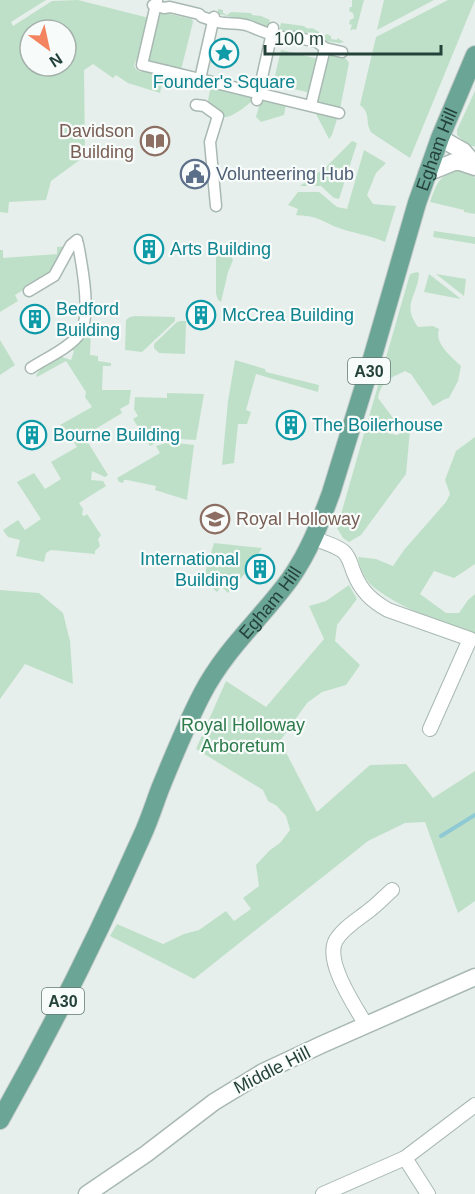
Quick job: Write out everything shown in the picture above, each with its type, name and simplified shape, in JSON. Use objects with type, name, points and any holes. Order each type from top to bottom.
[{"type":"main road","name":"Egham Hill","points":[[0,1120],[99,932],[144,833],[159,790],[192,713],[210,678],[234,645],[288,582],[315,538],[342,460],[427,173],[475,55]]},
{"type":"street","points":[[339,113],[311,105],[258,97],[200,79],[166,73],[142,65],[155,4],[250,27],[254,30],[273,31],[317,42],[325,48],[342,52]]},
{"type":"street","points":[[200,79],[214,18]]},
{"type":"street","points":[[258,97],[273,31]]},
{"type":"street","points":[[311,105],[325,48]]},
{"type":"street","points":[[196,105],[204,106],[218,124],[210,142],[216,206]]},
{"type":"street","points":[[440,138],[463,151],[475,166]]},
{"type":"street","points":[[212,170],[221,160]]},
{"type":"street","points":[[427,173],[454,162],[475,166]]},
{"type":"street","points":[[29,291],[54,276],[71,245],[78,242],[85,289],[84,327],[77,338],[31,368]]},
{"type":"street","points":[[315,538],[344,553],[351,563],[358,582],[367,595],[377,603],[388,610],[470,639],[430,729]]},
{"type":"street","points":[[366,1025],[341,980],[333,950],[336,940],[347,928],[392,890]]},
{"type":"street","name":"Middle Hill","points":[[87,1194],[146,1154],[214,1102],[263,1072],[475,977]]},
{"type":"street","points":[[323,1194],[405,1158],[475,1105]]},
{"type":"street","points":[[405,1158],[428,1194]]},
{"type":"green space","points":[[0,0],[46,0],[11,22],[13,26],[18,23],[18,78],[78,78],[78,18],[25,18],[52,1],[78,0],[149,18],[141,57],[134,65],[139,72],[148,69],[164,74],[160,93],[128,83],[116,75],[113,78],[93,64],[84,70],[85,156],[51,181],[46,200],[9,202],[8,213],[0,212]]},
{"type":"green space","points":[[352,0],[364,0],[356,30],[350,31],[352,25],[349,24],[350,20],[354,18],[353,13],[349,11],[352,7]]},
{"type":"green space","points":[[384,0],[434,0],[377,30]]},
{"type":"green space","points":[[448,0],[475,0],[410,158],[372,133],[368,126],[366,112],[360,105],[376,37]]},
{"type":"green space","points":[[218,9],[223,10],[223,13],[227,15],[231,12],[251,13],[270,20],[267,29],[257,26],[254,22],[219,14]]},
{"type":"green space","points":[[157,13],[192,19],[181,70],[147,61]]},
{"type":"green space","points":[[281,23],[312,28],[322,37],[327,34],[331,36],[331,39],[337,40],[337,38],[344,42],[321,40],[319,37],[297,32],[292,35],[279,32]]},
{"type":"green space","points":[[281,50],[319,59],[311,93],[273,84]]},
{"type":"green space","points":[[326,53],[344,56],[349,63],[340,109],[315,103]]},
{"type":"green space","points":[[211,85],[252,95],[254,99],[244,108],[224,117],[207,106]]},
{"type":"green space","points":[[475,91],[475,146],[470,146],[457,135],[457,130]]},
{"type":"green space","points":[[261,99],[286,103],[284,115],[261,122],[256,117]]},
{"type":"green space","points":[[314,110],[338,116],[329,139]]},
{"type":"green space","points":[[352,141],[357,143],[339,199],[334,198],[321,186],[300,186],[326,167]]},
{"type":"green space","points":[[364,150],[386,163],[376,173],[367,195],[373,204],[396,206],[385,242],[336,227],[313,217],[296,215],[298,209],[288,205],[298,192],[319,192],[337,207],[347,209]]},
{"type":"green space","points":[[456,170],[472,174],[475,178],[475,214],[430,202],[441,179]]},
{"type":"green space","points":[[434,231],[475,237],[475,244],[433,237]]},
{"type":"green space","points":[[216,243],[233,251],[231,256],[233,260],[221,302],[216,294]]},
{"type":"green space","points":[[68,246],[51,275],[15,295],[18,301],[0,312],[0,250],[3,250],[3,258],[57,254],[57,247]]},
{"type":"green space","points":[[419,273],[418,281],[411,306],[413,319],[418,327],[433,326],[439,329],[441,345],[461,366],[458,381],[449,398],[433,406],[411,374],[405,371],[390,378],[384,384],[378,398],[398,426],[388,430],[388,433],[397,435],[410,430],[406,474],[361,535],[349,542],[343,538],[337,528],[410,274]]},
{"type":"green space","points":[[429,274],[461,299],[424,292]]},
{"type":"green space","points":[[436,274],[466,279],[464,296]]},
{"type":"green space","points":[[135,316],[175,317],[175,321],[142,352],[125,350],[126,320]]},
{"type":"green space","points":[[180,321],[186,321],[185,354],[159,353],[154,348],[154,344]]},
{"type":"green space","points":[[91,328],[90,355],[98,356],[98,361],[111,363],[111,366],[103,366],[102,390],[131,390],[129,404],[120,409],[122,413],[84,436],[108,475],[105,477],[92,471],[91,480],[103,481],[106,486],[79,503],[83,509],[82,515],[87,514],[101,535],[98,539],[100,546],[95,554],[51,550],[46,553],[44,562],[16,556],[20,540],[8,537],[3,530],[18,520],[25,530],[41,519],[17,482],[34,473],[45,489],[61,479],[51,462],[77,447],[60,425],[92,407],[85,397],[86,392],[66,361],[37,377],[36,375],[42,367],[59,356],[71,360],[74,351],[71,346]]},
{"type":"green space","points":[[0,340],[15,365],[0,375]]},
{"type":"green space","points":[[235,360],[265,369],[266,372],[319,385],[318,392],[256,374],[246,410],[251,412],[247,424],[238,424],[234,463],[222,465],[228,401]]},
{"type":"green space","points":[[167,393],[204,394],[196,440],[164,438],[150,446],[133,419],[138,416],[134,409],[135,397],[167,398]]},
{"type":"green space","points":[[475,437],[475,564],[454,578],[434,571],[420,594],[446,613],[459,613],[475,594],[475,635],[424,615],[387,597],[367,579],[358,557],[376,559],[393,566],[446,502],[450,494],[445,480],[456,451]]},
{"type":"green space","points":[[169,442],[194,445],[187,500],[155,490],[156,486],[127,480],[123,483],[119,482],[117,478],[160,453],[156,446]]},
{"type":"green space","points":[[214,543],[262,548],[248,570],[228,593],[221,586],[217,592],[203,580]]},
{"type":"green space","name":"Royal Holloway Arboretum","points":[[349,585],[357,599],[337,625],[335,641],[360,665],[346,685],[322,692],[307,703],[280,741],[317,812],[370,765],[406,764],[433,798],[475,771],[475,901],[458,913],[425,822],[405,823],[368,841],[194,979],[110,936],[117,924],[163,944],[199,930],[226,911],[234,921],[251,909],[243,898],[259,886],[256,865],[280,843],[290,830],[286,816],[277,806],[268,801],[263,790],[196,749],[226,681],[266,707],[324,639],[309,606],[326,601]]},
{"type":"green space","points":[[0,590],[39,593],[63,613],[70,641],[73,684],[25,664],[0,699]]},
{"type":"waterway","points":[[441,836],[475,815]]},
{"type":"place","name":"Founder's Square","points":[[224,53]]},
{"type":"place","name":"Davidson Building","points":[[155,141]]},
{"type":"place","name":"Volunteering Hub","points":[[195,174]]},
{"type":"place","name":"Arts Building","points":[[149,249]]},
{"type":"place","name":"McCrea Building","points":[[201,315]]},
{"type":"place","name":"Bedford Building","points":[[35,319]]},
{"type":"place","name":"The Boilerhouse","points":[[291,425]]},
{"type":"place","name":"Bourne Building","points":[[32,435]]},
{"type":"place","name":"Royal Holloway","points":[[215,519]]},
{"type":"place","name":"International Building","points":[[260,569]]}]
